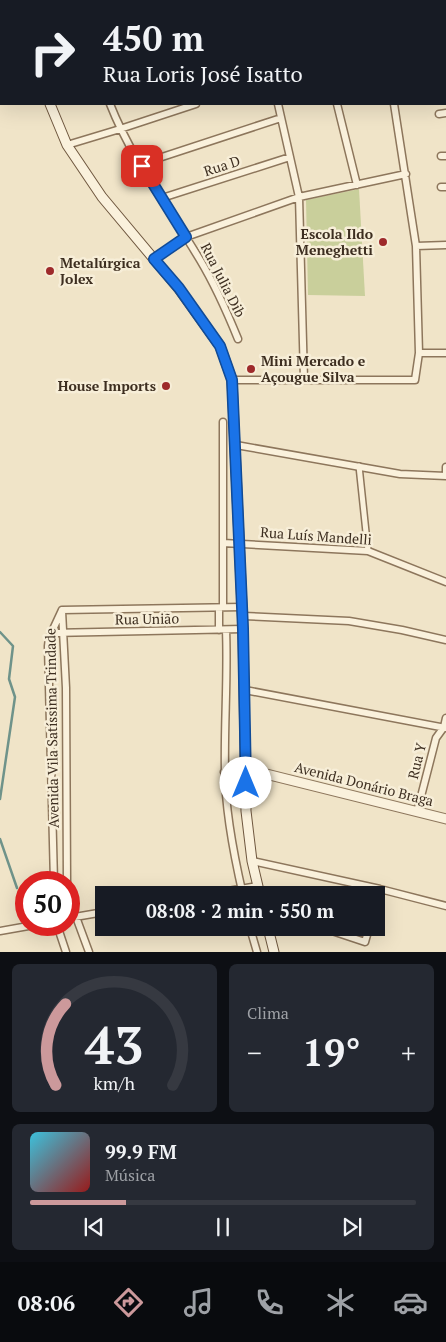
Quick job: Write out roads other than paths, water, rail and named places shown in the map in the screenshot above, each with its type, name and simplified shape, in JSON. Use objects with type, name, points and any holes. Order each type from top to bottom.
[{"type":"main road","points":[[50,105],[67,145],[102,197],[179,288],[220,346],[232,380],[243,629],[246,811],[252,861],[258,886]]},
{"type":"main road","name":"Avenida Donário Braga","points":[[246,769],[446,819]]},
{"type":"main road","points":[[270,936],[274,952]]},
{"type":"street","name":"Rua Julia Dib","points":[[110,105],[120,129],[220,296],[238,339]]},
{"type":"street","points":[[67,145],[193,105]]},
{"type":"street","points":[[278,105],[299,197],[304,379]]},
{"type":"street","points":[[337,105],[357,185]]},
{"type":"street","points":[[232,380],[415,380],[419,353],[416,246],[394,105]]},
{"type":"street","points":[[142,166],[162,157],[281,118]]},
{"type":"street","name":"Rua D","points":[[162,198],[290,157]]},
{"type":"street","points":[[154,259],[186,237],[299,197],[406,174]]},
{"type":"street","points":[[416,246],[446,246]]},
{"type":"street","points":[[419,353],[446,353]]},
{"type":"street","points":[[223,422],[221,608],[228,659],[224,772],[230,827],[241,886]]},
{"type":"street","points":[[236,445],[400,474],[446,476],[446,467]]},
{"type":"street","points":[[359,466],[368,551]]},
{"type":"street","name":"Rua Luís Mandelli","points":[[223,543],[368,551],[445,579]]},
{"type":"street","name":"Rua União","points":[[62,610],[221,608],[349,621],[446,640]]},
{"type":"street","name":"Avenida Vila Satíssima Trindade","points":[[62,610],[66,688],[67,871]]},
{"type":"street","name":"Avenida Vila Satíssima Trindade","points":[[54,871],[48,646],[51,633],[62,610]]},
{"type":"street","name":"Rua União","points":[[51,633],[243,629]]},
{"type":"street","points":[[244,690],[445,728]]},
{"type":"street","name":"Rua Y","points":[[417,812],[436,738],[445,728],[446,718]]},
{"type":"street","points":[[224,772],[246,769]]},
{"type":"street","points":[[252,861],[366,886]]},
{"type":"street","points":[[385,890],[446,906]]},
{"type":"street","points":[[80,916],[95,914]]},
{"type":"street","points":[[0,931],[15,928]]},
{"type":"street","points":[[80,934],[89,952]]},
{"type":"street","points":[[61,936],[66,952]]},
{"type":"street","points":[[252,936],[257,952]]},
{"type":"street","points":[[347,936],[365,942],[367,936]]},
{"type":"waterway","points":[[0,632],[13,646],[9,679],[15,697],[0,799]]},
{"type":"waterway","points":[[0,839],[15,882]]},
{"type":"place","name":"Escola Ildo Meneghetti","points":[[383,242]]},
{"type":"place","name":"Metalúrgica Jolex","points":[[50,271]]},
{"type":"place","name":"Mini Mercado e Açougue Silva","points":[[251,369]]},
{"type":"place","name":"House Imports","points":[[166,386]]}]
